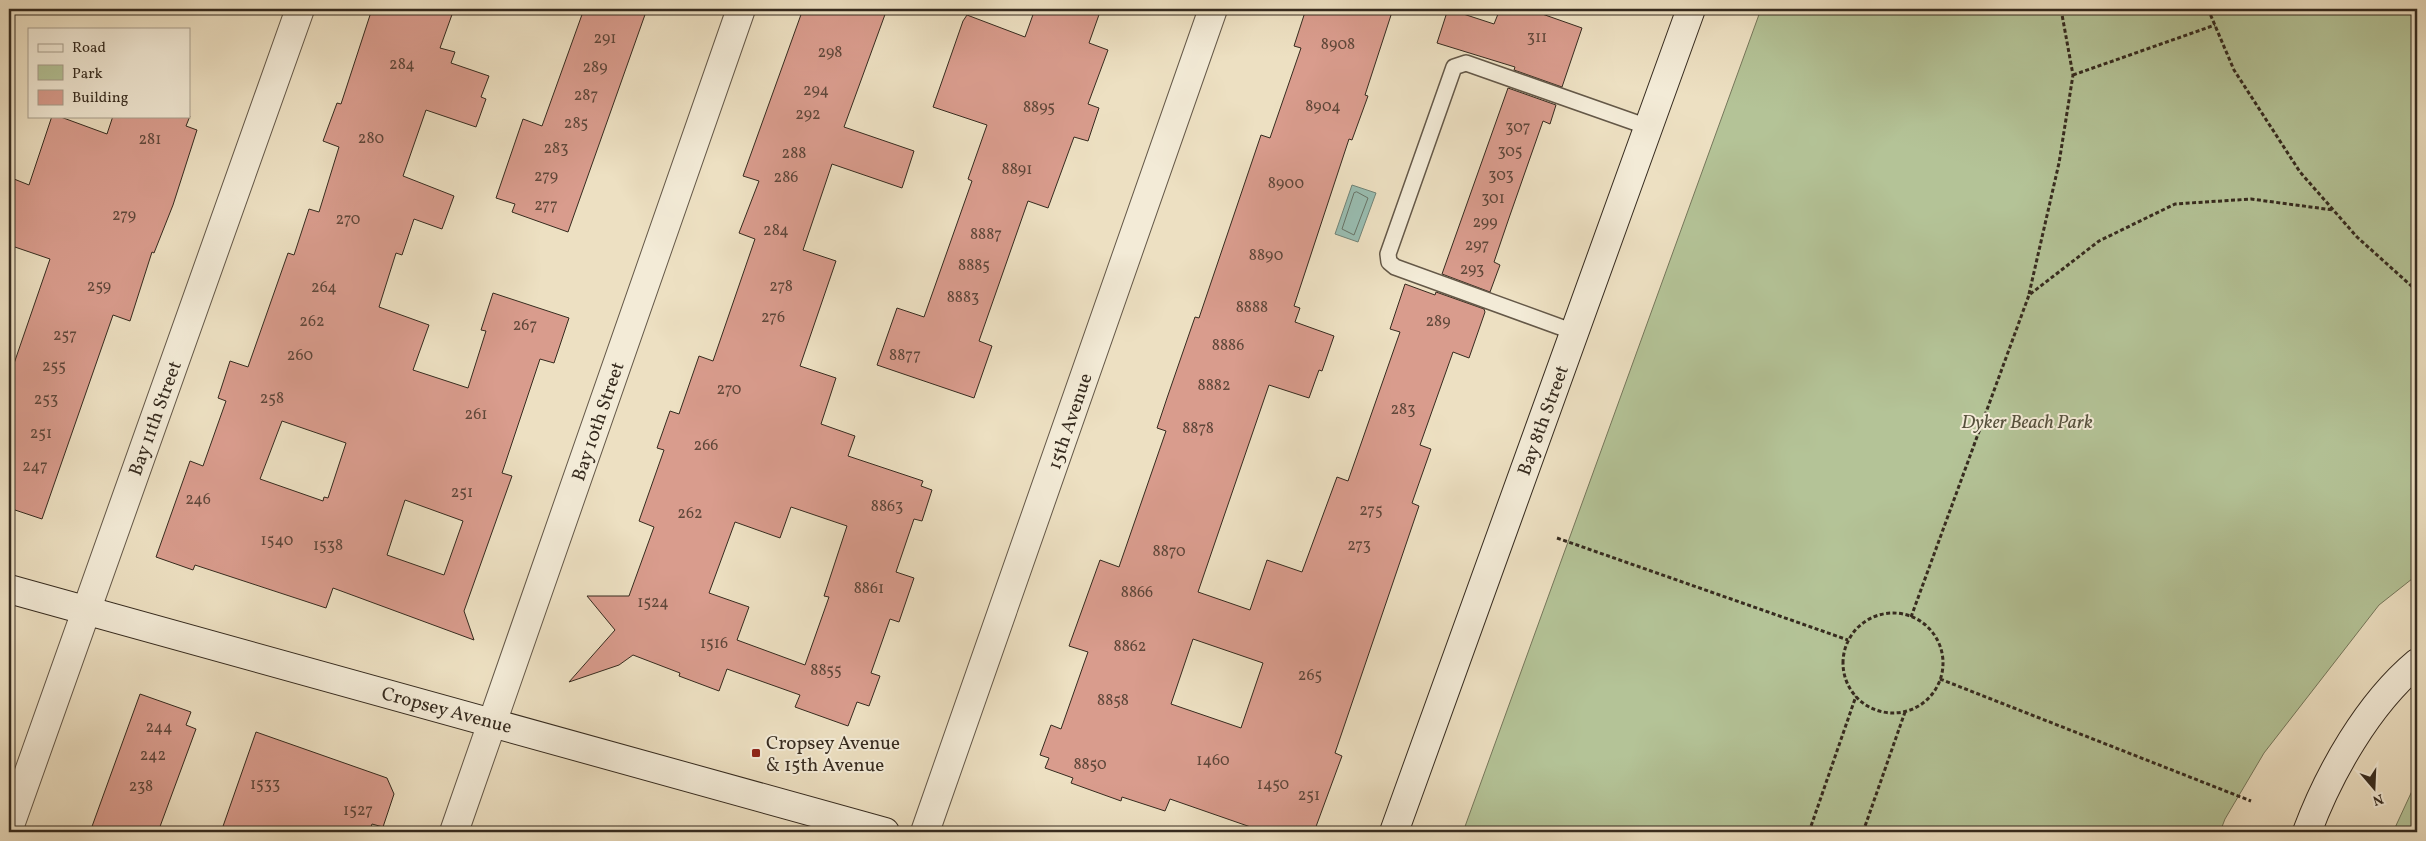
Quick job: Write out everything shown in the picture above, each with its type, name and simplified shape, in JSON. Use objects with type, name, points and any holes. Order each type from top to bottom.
[{"type":"street","name":"Bay 11th Street","points":[[9,828],[300,9]]},
{"type":"street","name":"Bay 10th Street","points":[[454,832],[741,9]]},
{"type":"street","name":"15th Avenue","points":[[925,832],[1213,9]]},
{"type":"street","name":"Bay 8th Street","points":[[1394,832],[1691,9]]},
{"type":"street","name":"Cropsey Avenue","points":[[9,589],[885,832]]},
{"type":"street","points":[[2307,832],[2347,748],[2376,708],[2417,663]]},
{"type":"lane","points":[[1574,332],[1395,267],[1389,262],[1388,254],[1454,67],[1466,63],[1648,127]]},
{"type":"path","points":[[1911,617],[2029,295],[2059,162],[2073,75],[2061,9]]},
{"type":"path","points":[[2208,9],[2234,70],[2295,164],[2357,237],[2417,293]]},
{"type":"path","points":[[2073,75],[2215,25]]},
{"type":"path","points":[[2029,295],[2099,241],[2175,204],[2251,199],[2333,210]]},
{"type":"path","points":[[1558,538],[1848,640]]},
{"type":"path","points":[[1882,614],[1897,614],[1911,617],[1924,624],[1934,636],[1941,650],[1943,664],[1940,679],[1926,699],[1906,712],[1889,713],[1873,709],[1849,688],[1844,672],[1843,656],[1848,640],[1857,628],[1882,614]]},
{"type":"path","points":[[1940,679],[2251,801]]},
{"type":"path","points":[[1809,832],[1856,696]]},
{"type":"path","points":[[1863,832],[1906,712]]},
{"type":"green space","name":"Dyker Beach Park","points":[[1761,9],[2417,9],[2417,575],[2379,605],[2264,753],[2225,819],[2220,832],[1463,832]]},
{"type":"green space","points":[[2417,784],[2417,832],[2393,832],[2412,791]]},
{"type":"water","points":[[1352,185],[1376,193],[1358,242],[1335,234]]},
{"type":"building","points":[[372,9],[454,9],[440,48],[455,52],[451,63],[489,76],[481,97],[486,99],[476,127],[426,110],[403,176],[454,196],[442,229],[414,219],[402,255],[396,253],[379,307],[429,325],[413,370],[468,388],[486,331],[481,330],[493,293],[569,318],[554,363],[540,359],[502,473],[512,476],[464,611],[474,640],[333,588],[326,608],[195,565],[193,570],[156,557],[190,461],[203,466],[226,401],[218,398],[230,361],[248,367],[288,253],[294,255],[309,209],[319,212],[339,147],[323,141],[337,103],[341,104]],"holes":[[[282,421],[346,443],[328,498],[324,497],[323,501],[260,479]],[[405,500],[463,521],[444,575],[387,555]]]},
{"type":"building","points":[[584,9],[647,9],[568,232],[512,212],[515,204],[496,198],[523,119],[542,126]]},
{"type":"building","points":[[803,9],[887,9],[844,127],[914,151],[902,188],[832,164],[803,250],[836,261],[800,366],[836,378],[821,424],[855,436],[848,456],[923,481],[921,486],[932,490],[922,521],[914,519],[896,572],[914,578],[899,622],[890,619],[871,673],[880,676],[869,706],[857,702],[848,726],[795,707],[800,695],[727,669],[719,691],[679,676],[680,673],[633,655],[619,665],[569,682],[615,630],[587,596],[629,596],[654,527],[639,521],[664,450],[657,448],[670,411],[679,414],[699,356],[713,361],[755,239],[739,233],[759,181],[743,176]],"holes":[[[791,507],[847,526],[824,596],[829,597],[805,665],[737,640],[749,607],[709,593],[735,522],[780,538]]]},
{"type":"building","points":[[1035,9],[1101,9],[1089,43],[1108,50],[1088,104],[1099,108],[1088,141],[1074,137],[1048,208],[1028,201],[979,341],[992,346],[974,398],[877,365],[897,308],[924,317],[972,181],[968,179],[987,125],[933,107],[963,21],[967,15],[1025,37]]},
{"type":"building","points":[[1306,9],[1393,9],[1365,95],[1368,96],[1352,140],[1349,139],[1294,306],[1300,308],[1295,322],[1334,336],[1322,371],[1319,370],[1309,398],[1269,385],[1198,592],[1250,610],[1267,560],[1302,572],[1337,477],[1348,481],[1400,332],[1390,329],[1405,284],[1435,295],[1436,292],[1484,309],[1485,312],[1469,358],[1453,352],[1420,445],[1431,449],[1412,503],[1419,506],[1335,753],[1342,756],[1314,832],[1265,832],[1170,799],[1165,811],[1122,797],[1121,801],[1071,783],[1073,778],[1045,768],[1049,758],[1040,755],[1051,725],[1061,729],[1088,652],[1069,646],[1100,560],[1119,567],[1166,431],[1157,428],[1167,398],[1195,317],[1199,318],[1261,135],[1270,138],[1301,48],[1294,46]],"holes":[[[1193,639],[1263,663],[1241,728],[1171,704]]]},
{"type":"building","points":[[1448,9],[1494,24],[1500,9],[1528,9],[1582,28],[1562,87],[1514,70],[1515,67],[1437,43]]},
{"type":"building","points":[[1508,88],[1556,105],[1550,124],[1543,121],[1494,262],[1500,265],[1490,292],[1442,274]]},
{"type":"building","points":[[51,118],[63,118],[107,134],[112,118],[189,118],[186,126],[197,130],[173,205],[154,253],[152,252],[130,321],[113,315],[42,519],[9,508],[9,378],[50,259],[9,245],[9,177],[29,185]]},
{"type":"building","points":[[140,694],[191,712],[186,725],[196,729],[158,832],[90,832]]},
{"type":"building","points":[[256,732],[387,778],[394,794],[383,827],[372,824],[369,832],[221,832]]},
{"type":"place","name":"Cropsey Avenue & 15th Avenue","points":[[756,753]]}]
